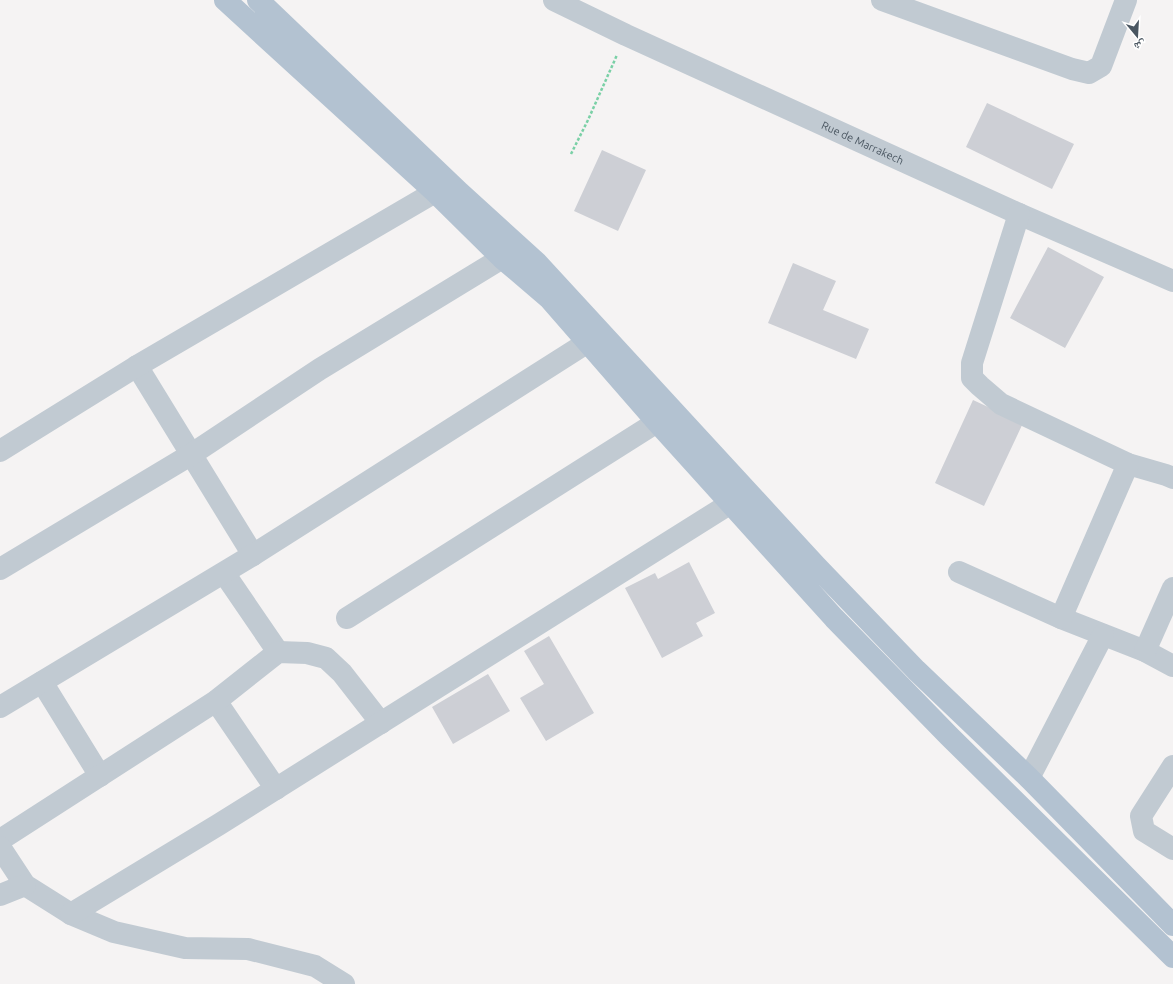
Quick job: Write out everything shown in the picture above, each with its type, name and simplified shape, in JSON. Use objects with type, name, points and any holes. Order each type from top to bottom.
[{"type":"main road","points":[[225,0],[435,192],[502,258],[549,298],[657,422],[834,618],[949,736],[1173,957]]},
{"type":"main road","points":[[258,0],[460,193],[537,263],[816,566],[916,670],[1029,778],[1173,925]]},
{"type":"street","name":"Rue de Marrakech","points":[[554,0],[626,35],[1019,214],[1171,274]]},
{"type":"street","points":[[882,0],[1072,69],[1089,73],[1101,66],[1126,0]]},
{"type":"street","points":[[0,451],[137,366],[435,192]]},
{"type":"street","points":[[1019,214],[972,363],[972,378],[1001,404],[1128,464],[1171,471]]},
{"type":"street","points":[[0,569],[192,454],[320,369],[502,258]]},
{"type":"street","points":[[0,707],[253,555],[588,342]]},
{"type":"street","points":[[137,366],[253,555]]},
{"type":"street","points":[[347,618],[657,422]]},
{"type":"street","points":[[1061,618],[1128,464]]},
{"type":"street","points":[[71,914],[276,789],[731,503]]},
{"type":"street","points":[[959,572],[1061,618],[1145,651],[1173,666]]},
{"type":"street","points":[[224,573],[278,652]]},
{"type":"street","points":[[1145,651],[1173,588]]},
{"type":"street","points":[[1029,778],[1103,635]]},
{"type":"street","points":[[0,840],[216,701],[278,652],[307,653],[326,658],[342,673],[381,723]]},
{"type":"street","points":[[42,682],[100,776]]},
{"type":"street","points":[[216,701],[276,789]]},
{"type":"street","points":[[1173,766],[1141,816],[1144,831],[1173,849]]},
{"type":"street","points":[[0,847],[25,885],[71,914],[114,932],[185,948],[248,949],[315,966],[344,984]]},
{"type":"street","points":[[0,894],[25,885]]},
{"type":"path","points":[[571,154],[626,35]]},
{"type":"building","points":[[987,103],[1074,144],[1052,189],[966,147]]},
{"type":"building","points":[[602,150],[646,170],[618,231],[574,211]]},
{"type":"building","points":[[1048,247],[1104,277],[1065,348],[1010,318]]},
{"type":"building","points":[[793,263],[836,281],[823,310],[869,329],[856,359],[768,323]]},
{"type":"building","points":[[973,400],[1023,423],[984,506],[935,483]]},
{"type":"building","points":[[689,562],[715,613],[696,623],[703,636],[662,658],[625,588],[655,573],[658,579]]},
{"type":"building","points":[[549,636],[594,713],[546,741],[520,698],[544,684],[524,651]]},
{"type":"building","points":[[488,674],[510,711],[453,744],[432,707]]}]
